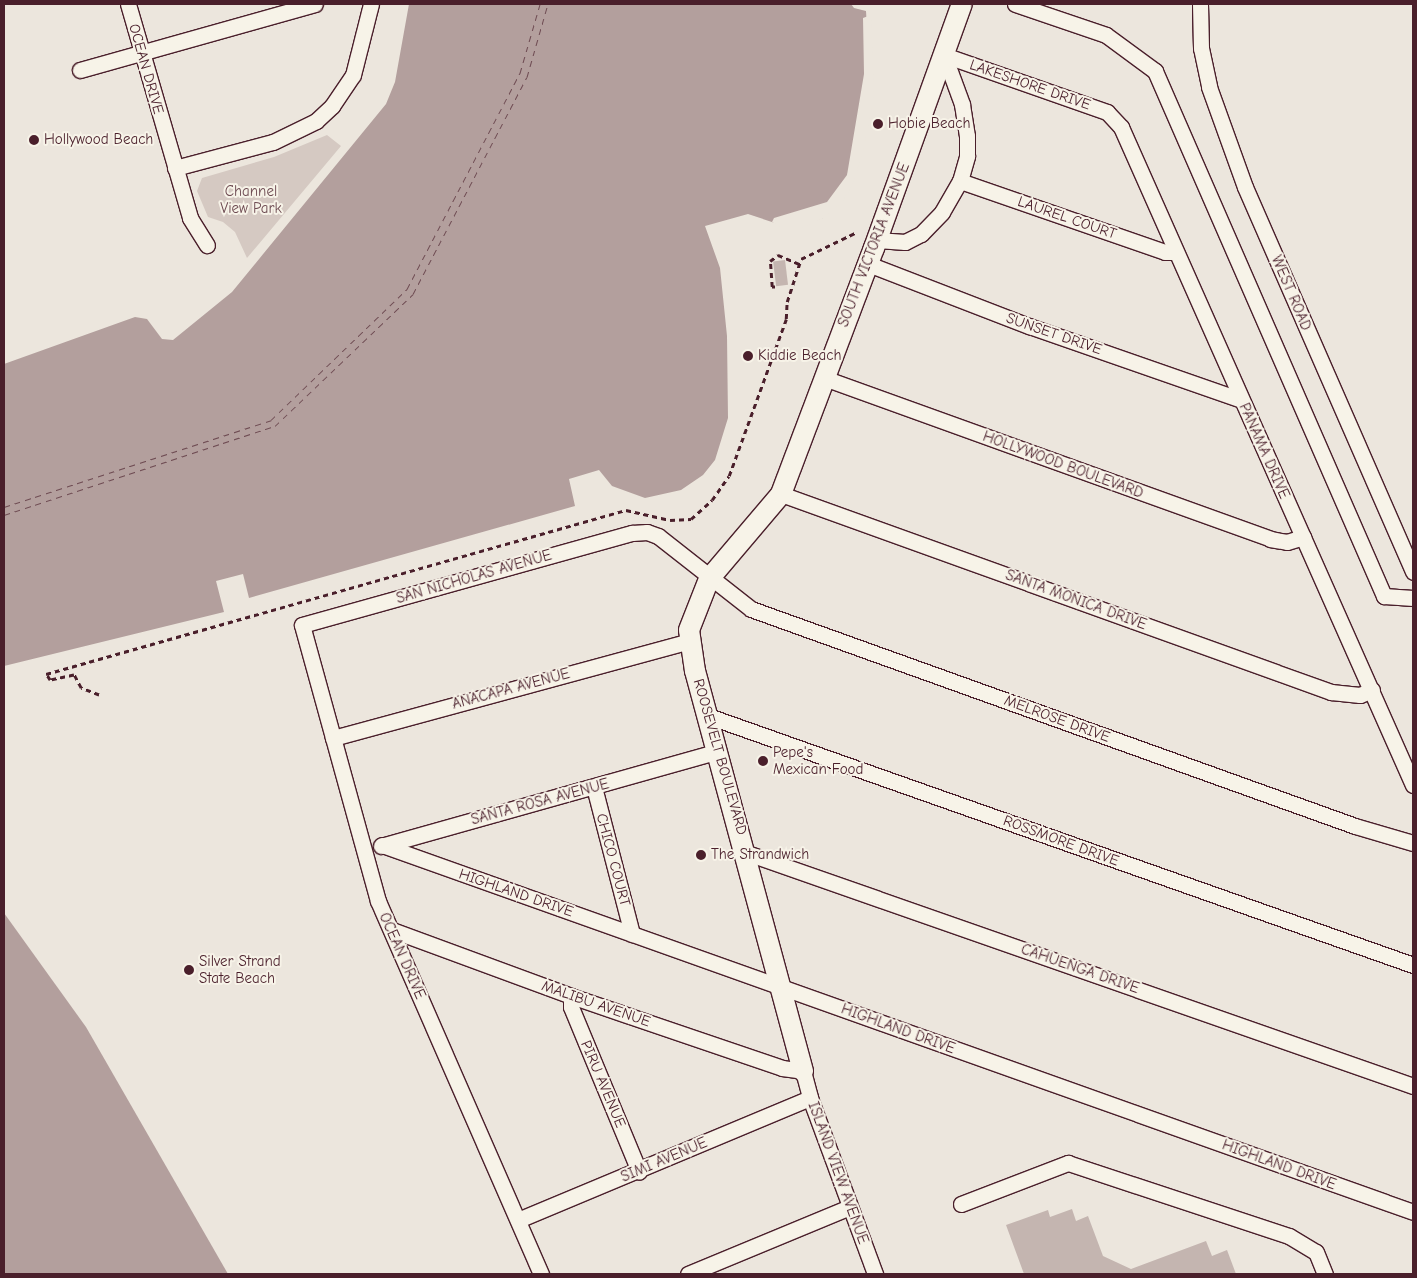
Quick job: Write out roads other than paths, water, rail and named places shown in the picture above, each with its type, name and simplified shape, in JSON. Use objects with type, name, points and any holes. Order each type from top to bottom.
[{"type":"street","name":"OCEAN DRIVE","points":[[128,4],[190,218],[207,245]]},
{"type":"street","points":[[80,70],[316,4]]},
{"type":"street","points":[[175,168],[273,142],[316,121],[332,106],[353,75],[371,4]]},
{"type":"street","name":"SOUTH VICTORIA AVENUE","points":[[709,579],[781,494],[877,240],[962,4]]},
{"type":"street","points":[[1016,4],[1106,35],[1155,70],[1384,596],[1413,598]]},
{"type":"street","name":"WEST ROAD","points":[[1200,4],[1201,48],[1209,87],[1245,187],[1413,572]]},
{"type":"street","points":[[877,240],[905,242],[921,234],[942,212],[960,181],[966,156],[967,136],[962,104],[944,55]]},
{"type":"street","name":"LAKESHORE DRIVE","points":[[944,55],[1106,112],[1115,118]]},
{"type":"street","name":"PANAMA DRIVE","points":[[1115,118],[1413,785]]},
{"type":"street","name":"LAUREL COURT","points":[[960,181],[1165,252],[1175,252]]},
{"type":"street","name":"SUNSET DRIVE","points":[[868,264],[1029,326],[1241,400]]},
{"type":"street","name":"HOLLYWOOD BOULEVARD","points":[[824,378],[1270,539],[1287,542],[1302,537]]},
{"type":"street","name":"SANTA MONICA DRIVE","points":[[781,494],[1331,692],[1360,696],[1372,690]]},
{"type":"street","name":"SAN NICHOLAS AVENUE","points":[[302,625],[632,533],[647,532],[671,546],[709,579]]},
{"type":"street","name":"ROOSEVELT BOULEVARD","points":[[709,579],[699,598],[689,640],[716,752],[747,853],[803,1071]]},
{"type":"street","name":"MELROSE DRIVE","points":[[709,579],[751,609],[1355,826],[1413,842]]},
{"type":"street","name":"OCEAN DRIVE","points":[[302,625],[378,901],[541,1274]]},
{"type":"street","name":"ANACAPA AVENUE","points":[[333,738],[689,640]]},
{"type":"street","name":"ROSSMORE DRIVE","points":[[708,716],[1413,965]]},
{"type":"street","name":"SANTA ROSA AVENUE","points":[[363,850],[716,752]]},
{"type":"street","name":"CHICO COURT","points":[[594,787],[632,934]]},
{"type":"street","name":"HIGHLAND DRIVE","points":[[382,845],[1413,1212]]},
{"type":"street","name":"CAHUENGA DRIVE","points":[[747,853],[1413,1086]]},
{"type":"street","name":"MALIBU AVENUE","points":[[392,930],[571,996],[782,1068],[803,1071]]},
{"type":"street","name":"PIRU AVENUE","points":[[571,996],[571,1007],[639,1171]]},
{"type":"street","name":"ISLAND VIEW AVENUE","points":[[803,1071],[810,1098],[875,1274]]},
{"type":"street","name":"SIMI AVENUE","points":[[518,1220],[810,1098]]},
{"type":"street","points":[[961,1204],[1055,1167],[1074,1165],[1289,1236],[1316,1252],[1325,1274]]},
{"type":"street","points":[[688,1274],[850,1207]]},
{"type":"place","name":"Hobie Beach","points":[[878,124]]},
{"type":"place","name":"Hollywood Beach","points":[[34,140]]},
{"type":"place","name":"Kiddie Beach","points":[[748,356]]},
{"type":"place","name":"Pepe's Mexican Food","points":[[763,761]]},
{"type":"place","name":"The Strandwich","points":[[701,855]]},
{"type":"place","name":"Silver Strand State Beach","points":[[189,970]]},
{"type":"park label","name":"Channel View Park","points":[[251,200]]}]
